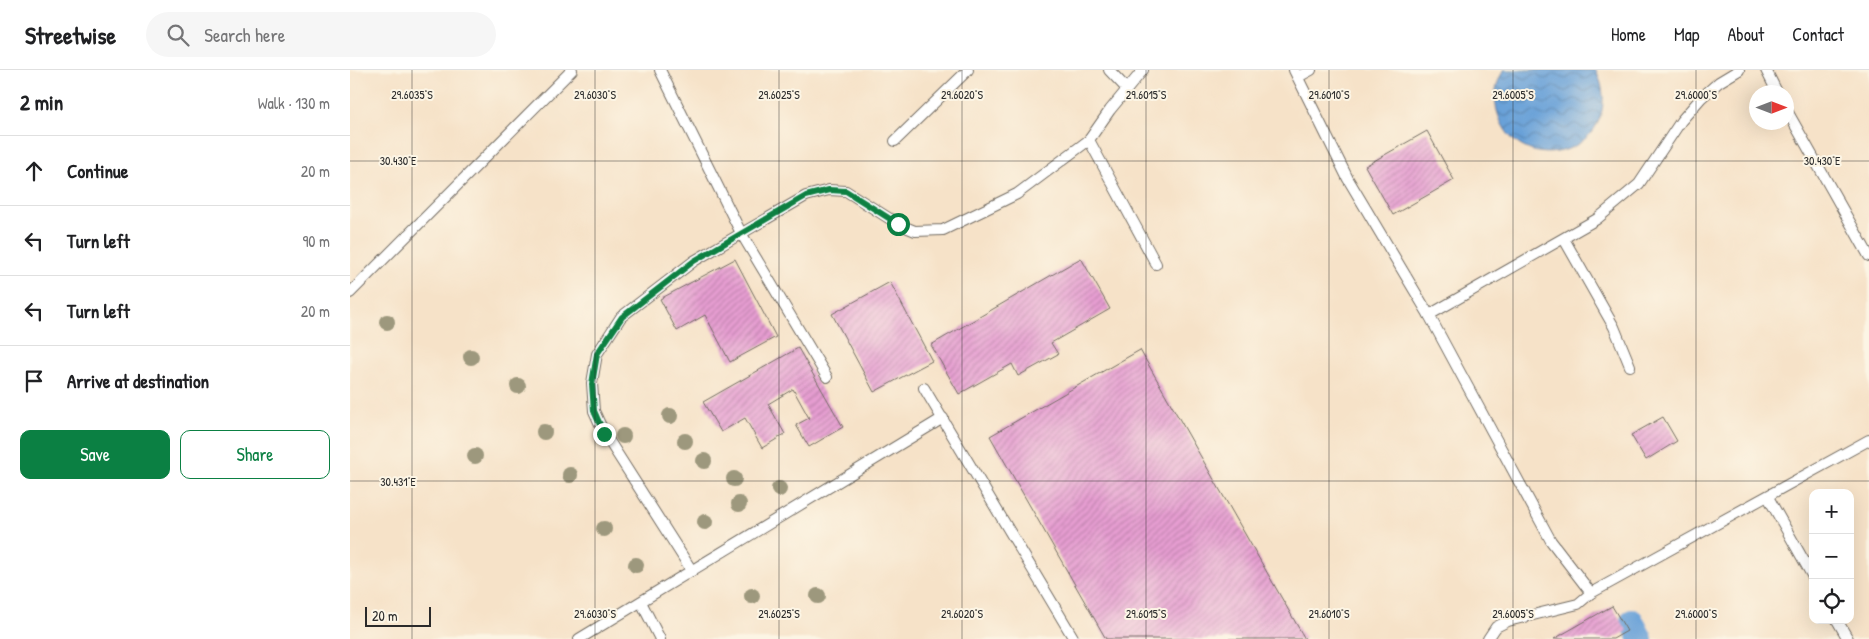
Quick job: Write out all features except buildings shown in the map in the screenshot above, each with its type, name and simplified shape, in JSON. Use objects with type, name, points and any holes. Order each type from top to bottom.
[{"type":"lane","points":[[350,292],[572,70]]},
{"type":"lane","points":[[660,70],[742,233],[827,377]]},
{"type":"lane","points":[[665,80],[671,70]]},
{"type":"lane","points":[[895,141],[968,70]]},
{"type":"lane","points":[[1108,70],[1127,89]]},
{"type":"lane","points":[[692,571],[604,434],[594,411],[592,384],[597,354],[622,317],[694,261],[806,196],[829,190],[846,191],[898,224],[915,231],[942,230],[1017,194],[1089,140],[1143,70]]},
{"type":"lane","points":[[1311,70],[1296,74],[1348,179],[1430,316],[1551,541],[1590,594]]},
{"type":"lane","points":[[1430,316],[1597,219],[1639,184],[1681,121],[1701,98],[1719,82],[1740,70]]},
{"type":"lane","points":[[1766,70],[1774,85]]},
{"type":"lane","points":[[1794,123],[1869,256]]},
{"type":"lane","points":[[1089,140],[1156,264]]},
{"type":"lane","points":[[1564,239],[1614,327],[1630,366]]},
{"type":"lane","points":[[924,388],[1074,639]]},
{"type":"lane","points":[[579,639],[943,418]]},
{"type":"lane","points":[[1488,639],[1496,626],[1508,621],[1578,604],[1590,594],[1869,440]]},
{"type":"lane","points":[[1768,497],[1809,570]]},
{"type":"lane","points":[[641,602],[660,639]]},
{"type":"lane","points":[[1839,624],[1848,639]]},
{"type":"water","points":[[1504,70],[1596,70],[1603,97],[1599,120],[1587,137],[1569,149],[1549,153],[1528,149],[1510,137],[1498,114],[1496,92]]},
{"type":"waterway","points":[[1632,621],[1641,639]]},
{"type":"route","points":[[604,434],[594,411],[592,384],[597,354],[622,317],[694,261],[806,196],[829,190],[846,191],[898,224]]}]
